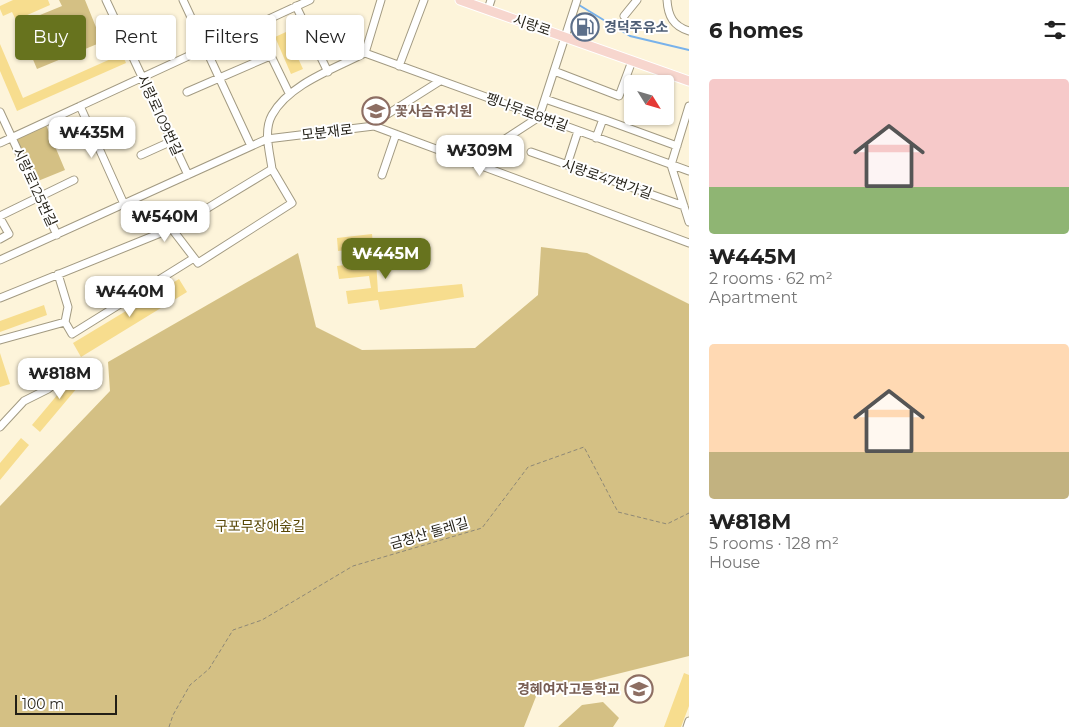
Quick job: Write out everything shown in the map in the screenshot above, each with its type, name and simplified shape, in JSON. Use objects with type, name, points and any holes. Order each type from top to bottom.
[{"type":"main road","name":"시랑로","points":[[460,0],[689,81]]},
{"type":"street","name":"시랑로109번길","points":[[106,0],[188,175]]},
{"type":"street","points":[[183,0],[190,15]]},
{"type":"street","points":[[276,16],[310,0]]},
{"type":"street","points":[[172,229],[198,263],[292,203],[272,169],[267,139],[271,116],[289,93],[365,53],[381,0]]},
{"type":"street","points":[[399,66],[424,0]]},
{"type":"street","points":[[488,10],[491,0]]},
{"type":"street","points":[[478,164],[482,154],[539,117],[577,0]]},
{"type":"street","points":[[624,16],[637,0]]},
{"type":"street","points":[[667,0],[668,15],[680,29],[689,31]]},
{"type":"street","points":[[296,6],[328,72]]},
{"type":"street","name":"팽나무로8번길","points":[[365,53],[689,171]]},
{"type":"street","points":[[0,143],[186,57]]},
{"type":"street","points":[[211,60],[251,146]]},
{"type":"street","points":[[187,92],[261,60]]},
{"type":"street","points":[[272,60],[289,93]]},
{"type":"street","points":[[554,70],[619,96],[632,60]]},
{"type":"street","points":[[374,126],[383,117],[440,81]]},
{"type":"street","points":[[545,99],[677,146]]},
{"type":"street","points":[[80,106],[124,204]]},
{"type":"street","points":[[689,106],[671,165],[689,222]]},
{"type":"street","name":"시랑로125번길","points":[[0,112],[57,235]]},
{"type":"street","points":[[596,138],[603,119]]},
{"type":"street","name":"모분재로","points":[[0,260],[267,139],[374,126],[689,243]]},
{"type":"street","points":[[567,165],[578,131]]},
{"type":"street","points":[[681,133],[689,135]]},
{"type":"street","points":[[382,175],[396,134]]},
{"type":"street","points":[[141,155],[172,141]]},
{"type":"street","name":"시랑로47번가길","points":[[531,152],[684,206]]},
{"type":"street","points":[[0,298],[172,229],[272,169]]},
{"type":"street","points":[[0,239],[9,234],[2,215],[74,180]]},
{"type":"street","points":[[58,274],[68,307],[65,322],[72,334],[194,258]]},
{"type":"street","points":[[0,340],[65,322]]},
{"type":"street","points":[[0,428],[24,401],[48,389],[69,372]]},
{"type":"street","points":[[687,727],[689,721]]},
{"type":"path","name":"금정산 둘레길","points":[[169,727],[173,715],[190,685],[210,669],[233,630],[262,620],[353,566],[482,528],[528,467],[584,447],[618,512],[667,524],[689,513]]},
{"type":"green space","points":[[59,0],[85,0],[96,27],[96,44],[86,49],[86,15],[40,15],[62,6]]},
{"type":"green space","points":[[33,60],[59,60],[37,69]]},
{"type":"green space","points":[[46,125],[65,170],[38,181],[16,139]]},
{"type":"green space","name":"구포무장애숲길","points":[[541,247],[587,253],[689,304],[689,656],[537,694],[524,727],[0,727],[0,506],[110,391],[108,362],[298,253],[316,327],[362,350],[475,348],[538,295]]},
{"type":"green space","points":[[603,702],[619,718],[613,727],[558,727],[582,705]]},
{"type":"building","points":[[13,0],[48,0],[50,5],[27,15],[15,15],[15,18],[12,12],[3,16],[0,6]]},
{"type":"building","points":[[286,32],[286,60],[299,60],[303,69],[291,74],[276,37]]},
{"type":"building","points":[[0,44],[23,98],[108,60],[125,60],[126,63],[17,111],[0,71]]},
{"type":"building","points":[[372,234],[373,245],[375,245],[378,292],[462,284],[464,297],[380,310],[378,300],[348,304],[346,291],[371,288],[369,276],[339,279],[337,266],[366,262],[364,248],[338,251],[337,238]]},
{"type":"building","points":[[179,279],[187,292],[81,357],[73,343]]},
{"type":"building","points":[[44,305],[47,315],[0,332],[0,321]]},
{"type":"building","points":[[0,353],[10,384],[0,387]]},
{"type":"building","points":[[80,368],[88,375],[40,432],[32,425]]},
{"type":"building","points":[[21,438],[29,445],[0,480],[0,463]]},
{"type":"building","points":[[684,673],[689,675],[689,706],[681,727],[664,727]]},
{"type":"waterway","points":[[579,5],[630,36],[689,50]]},
{"type":"place","name":"경덕주유소","points":[[585,27]]},
{"type":"place","name":"꽃사슴유치원","points":[[376,111]]},
{"type":"place","name":"경혜여자고등학교","points":[[639,689]]}]
